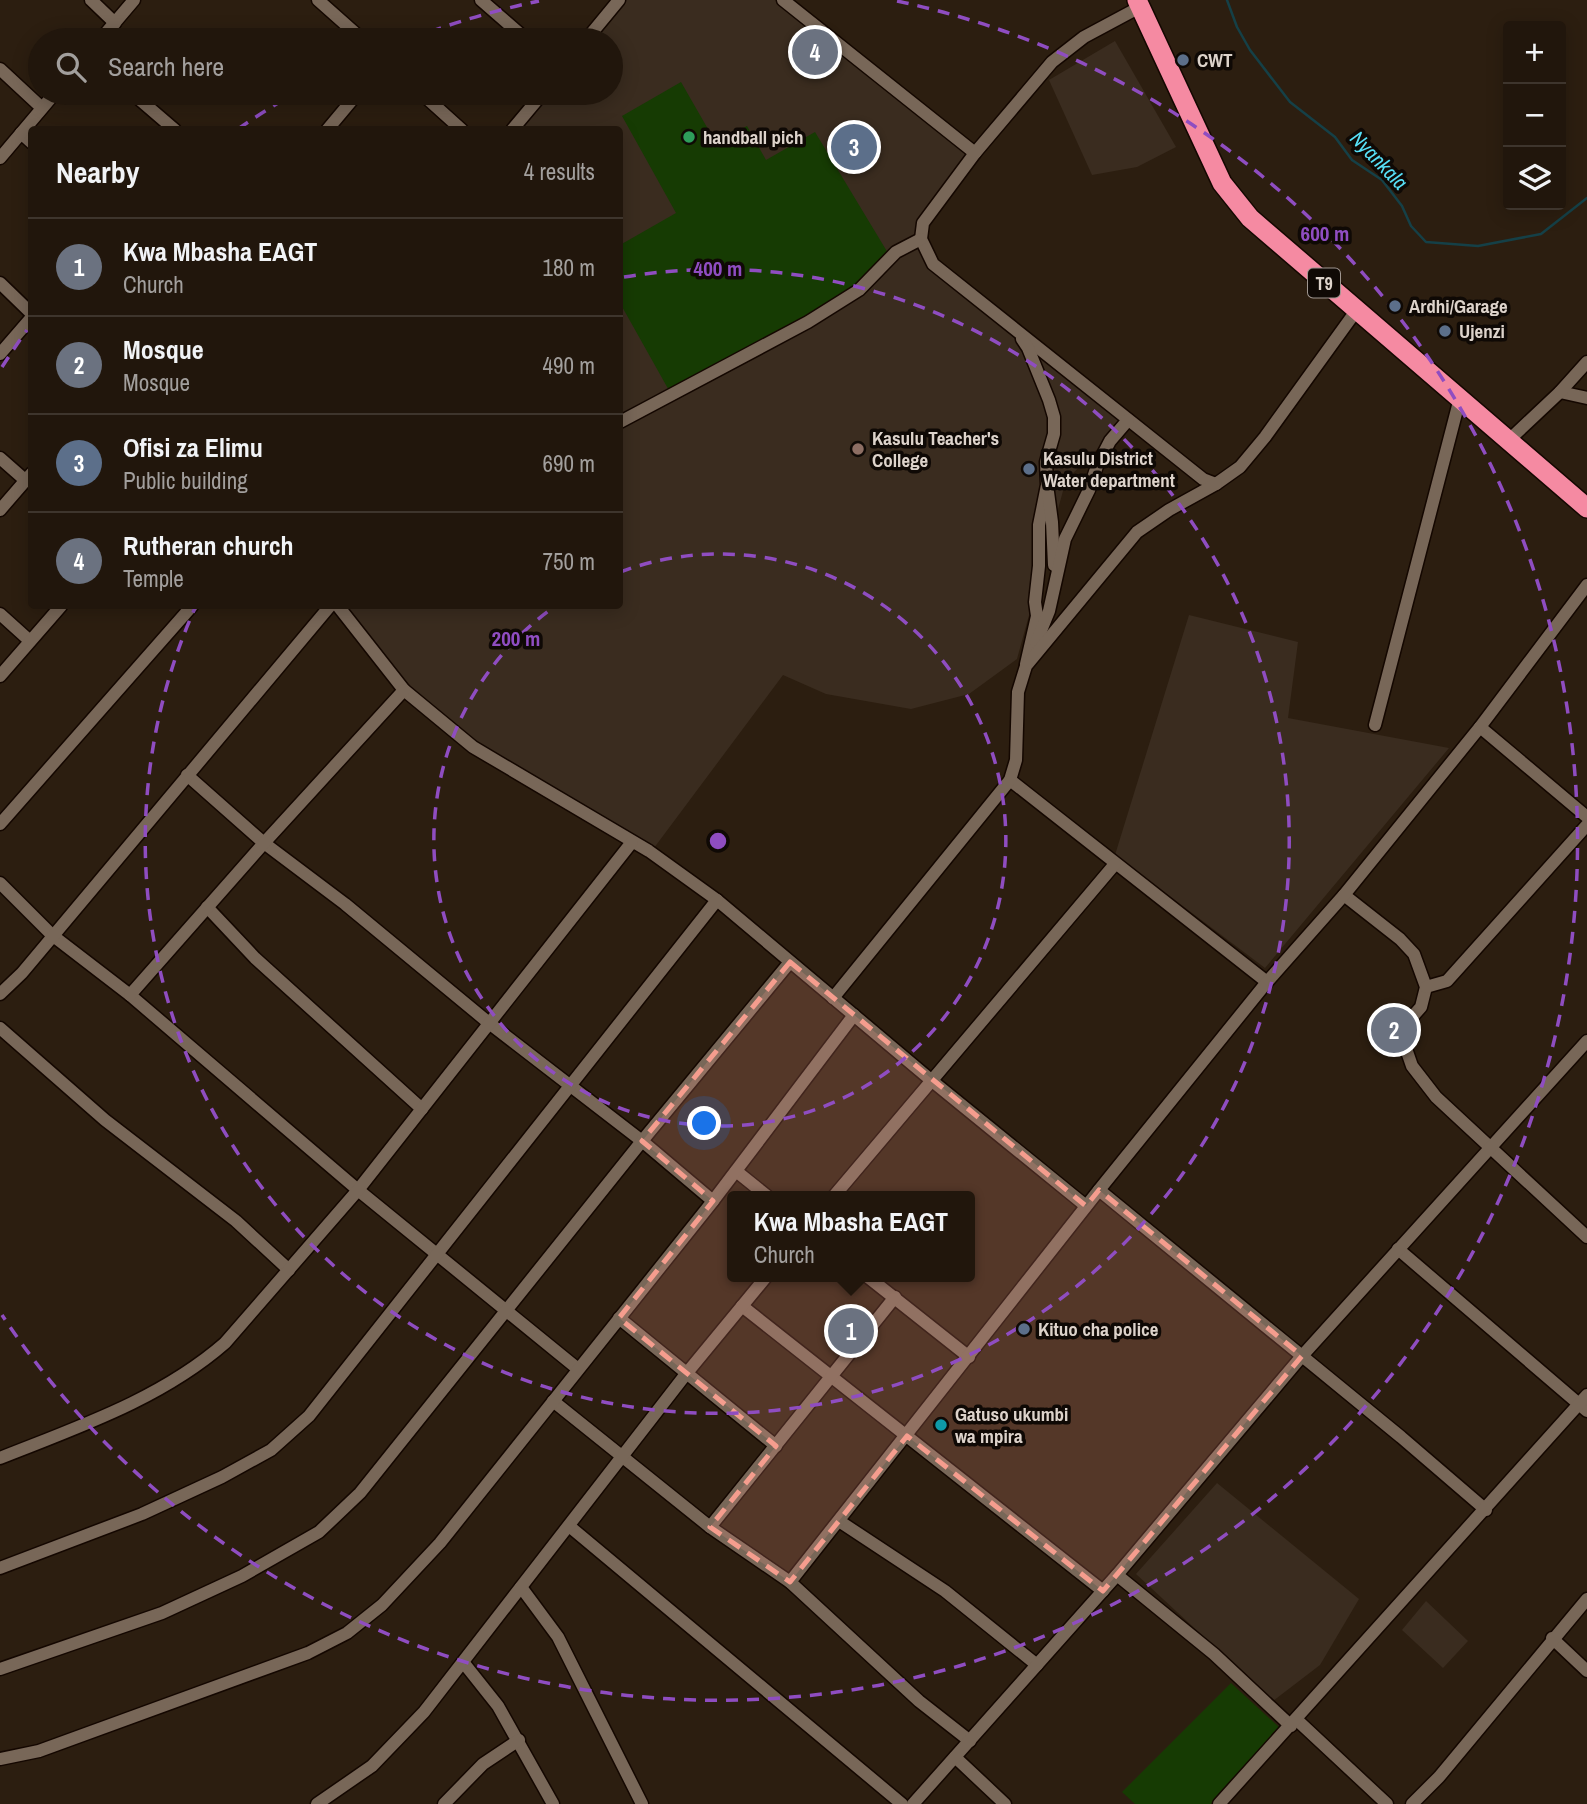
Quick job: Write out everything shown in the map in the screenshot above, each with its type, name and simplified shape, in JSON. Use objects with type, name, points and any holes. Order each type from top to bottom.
[{"type":"highway","name":"T9","points":[[1138,4],[1222,183],[1250,218],[1587,508]]},
{"type":"street","points":[[91,0],[115,23]]},
{"type":"street","points":[[111,28],[134,0]]},
{"type":"street","points":[[318,0],[350,28]]},
{"type":"street","points":[[481,0],[513,28]]},
{"type":"street","points":[[596,28],[620,0]]},
{"type":"street","points":[[783,0],[975,153]]},
{"type":"street","points":[[1138,4],[1084,37],[1052,62],[975,153],[923,223],[921,239],[933,264],[1203,479],[1216,484]]},
{"type":"street","points":[[0,69],[28,95]]},
{"type":"street","points":[[39,105],[42,108]]},
{"type":"street","points":[[0,158],[45,105]]},
{"type":"street","points":[[146,105],[169,126]]},
{"type":"street","points":[[330,126],[348,105]]},
{"type":"street","points":[[434,105],[458,126]]},
{"type":"street","points":[[516,126],[533,105]]},
{"type":"street","points":[[21,133],[28,139]]},
{"type":"street","points":[[623,420],[808,322],[859,290],[896,252],[921,239]]},
{"type":"street","points":[[0,283],[28,312]]},
{"type":"street","points":[[1027,660],[1137,532],[1240,467],[1265,437],[1356,311]]},
{"type":"street","points":[[0,354],[28,321]]},
{"type":"street","points":[[1018,333],[1028,348],[1054,417],[1054,434],[1046,462],[1056,576]]},
{"type":"street","points":[[1509,440],[1560,392],[1587,362]]},
{"type":"street","points":[[1560,392],[1587,398]]},
{"type":"street","points":[[1375,725],[1460,398]]},
{"type":"street","points":[[1027,660],[1040,637],[1049,611],[1061,550],[1110,440],[1128,420]]},
{"type":"street","points":[[0,458],[28,476],[0,510]]},
{"type":"street","points":[[832,998],[1010,780],[1016,760],[1018,692],[1037,616],[1035,602],[1039,566],[1039,525],[1047,485]]},
{"type":"street","points":[[790,1582],[1086,1206],[1267,982],[1345,895],[1480,727],[1587,585]]},
{"type":"street","points":[[0,676],[58,609]]},
{"type":"street","points":[[0,824],[189,609]]},
{"type":"street","points":[[0,994],[22,973],[327,609]]},
{"type":"street","points":[[340,609],[404,690],[473,747],[649,851],[717,900],[1086,1206]]},
{"type":"street","points":[[0,614],[30,641]]},
{"type":"street","points":[[130,995],[404,690]]},
{"type":"street","points":[[1480,727],[1587,817]]},
{"type":"street","points":[[187,775],[264,843],[345,904],[489,1023],[642,1141],[713,1201]]},
{"type":"street","points":[[1010,780],[1267,982]]},
{"type":"street","points":[[1426,987],[1447,981],[1587,825]]},
{"type":"street","points":[[0,1458],[137,1401],[206,1360],[225,1343],[358,1190],[632,842]]},
{"type":"street","points":[[838,1191],[1115,864]]},
{"type":"street","points":[[0,883],[52,935],[130,995],[358,1190],[578,1369]]},
{"type":"street","points":[[1345,895],[1407,946],[1426,987],[1421,1007],[1406,1024],[1403,1040],[1412,1066],[1436,1097],[1587,1237]]},
{"type":"street","points":[[0,1568],[142,1514],[222,1477],[271,1450],[309,1416],[717,900]]},
{"type":"street","points":[[207,908],[255,958],[422,1109]]},
{"type":"street","points":[[0,1669],[162,1613],[242,1577],[319,1532],[360,1493],[642,1141],[790,962]]},
{"type":"street","points":[[0,1759],[39,1751],[308,1653],[347,1633],[382,1605],[440,1543],[713,1201],[853,1015]]},
{"type":"street","points":[[0,1028],[105,1120],[236,1221],[289,1270]]},
{"type":"street","points":[[913,1804],[1103,1591],[1302,1356],[1587,1041]]},
{"type":"street","points":[[736,1171],[761,1191]]},
{"type":"street","points":[[1099,1190],[1486,1510]]},
{"type":"street","points":[[1219,1804],[1585,1403],[1398,1248]]},
{"type":"street","points":[[317,1804],[372,1766],[424,1712],[686,1374],[762,1282]]},
{"type":"street","points":[[875,1282],[969,1357]]},
{"type":"street","points":[[710,1527],[895,1297]]},
{"type":"street","points":[[742,1306],[1103,1591]]},
{"type":"street","points":[[619,1318],[776,1446]]},
{"type":"street","points":[[552,1401],[710,1527],[790,1582],[919,1700],[970,1741]]},
{"type":"street","points":[[839,1521],[945,1591],[1037,1665]]},
{"type":"street","points":[[569,1526],[902,1804]]},
{"type":"street","points":[[1117,1574],[1387,1804]]},
{"type":"street","points":[[522,1587],[558,1637],[642,1804]]},
{"type":"street","points":[[1412,1804],[1439,1777],[1552,1638],[1587,1600]]},
{"type":"street","points":[[1552,1638],[1587,1671]]},
{"type":"street","points":[[463,1662],[498,1706],[553,1804]]},
{"type":"street","points":[[444,1804],[483,1764],[519,1740]]},
{"type":"street","points":[[955,1757],[1005,1804]]},
{"type":"highlighted area","points":[[790,962],[1086,1206],[1099,1190],[1302,1356],[1103,1591],[907,1436],[790,1582],[710,1527],[776,1446],[619,1318],[713,1201],[642,1141]]},
{"type":"shaded area","name":"Kasulu Teacher's College","points":[[619,0],[785,0],[975,152],[923,222],[932,263],[1128,419],[1066,480],[1017,659],[969,694],[911,709],[826,694],[783,675],[651,852],[473,746],[404,689],[341,609],[623,609],[623,126],[514,126],[532,105],[623,105],[623,28],[595,28]]},
{"type":"shaded area","points":[[1115,41],[1176,147],[1137,167],[1092,175],[1049,80]]},
{"type":"shaded area","points":[[1189,615],[1298,642],[1288,718],[1449,748],[1265,968],[1115,855]]},
{"type":"shaded area","points":[[1217,1483],[1359,1599],[1320,1665],[1273,1701],[1136,1574]]},
{"type":"shaded area","points":[[1426,1601],[1468,1641],[1443,1668],[1402,1630]]},
{"type":"green space","points":[[681,82],[716,143],[747,126],[766,160],[815,132],[891,258],[863,286],[671,394],[623,308],[623,243],[676,213],[622,116]]},
{"type":"green space","points":[[1231,1683],[1280,1728],[1211,1804],[1135,1804],[1122,1792]]},
{"type":"waterway","name":"Nyankala","points":[[1227,0],[1237,27],[1250,50],[1290,102],[1335,137],[1352,160],[1382,180],[1402,206],[1411,226],[1426,242],[1478,246],[1541,234],[1587,198]]},
{"type":"place","name":"Rutheran church","points":[[815,52]]},
{"type":"place","name":"CWT","points":[[1183,60]]},
{"type":"place","name":"handball pich","points":[[689,137]]},
{"type":"place","name":"Ofisi za Elimu","points":[[854,147]]},
{"type":"place","name":"Ardhi/Garage","points":[[1395,306]]},
{"type":"place","name":"Ujenzi","points":[[1445,331]]},
{"type":"place","name":"Kasulu Teacher's College","points":[[858,449]]},
{"type":"place","name":"Kasulu District Water department","points":[[1029,469]]},
{"type":"place","name":"Mosque","points":[[1394,1030]]},
{"type":"place","name":"Kituo cha police","points":[[1024,1329]]},
{"type":"place","name":"Kwa Mbasha EAGT","points":[[851,1331]]},
{"type":"place","name":"Gatuso ukumbi wa mpira","points":[[941,1425]]}]
